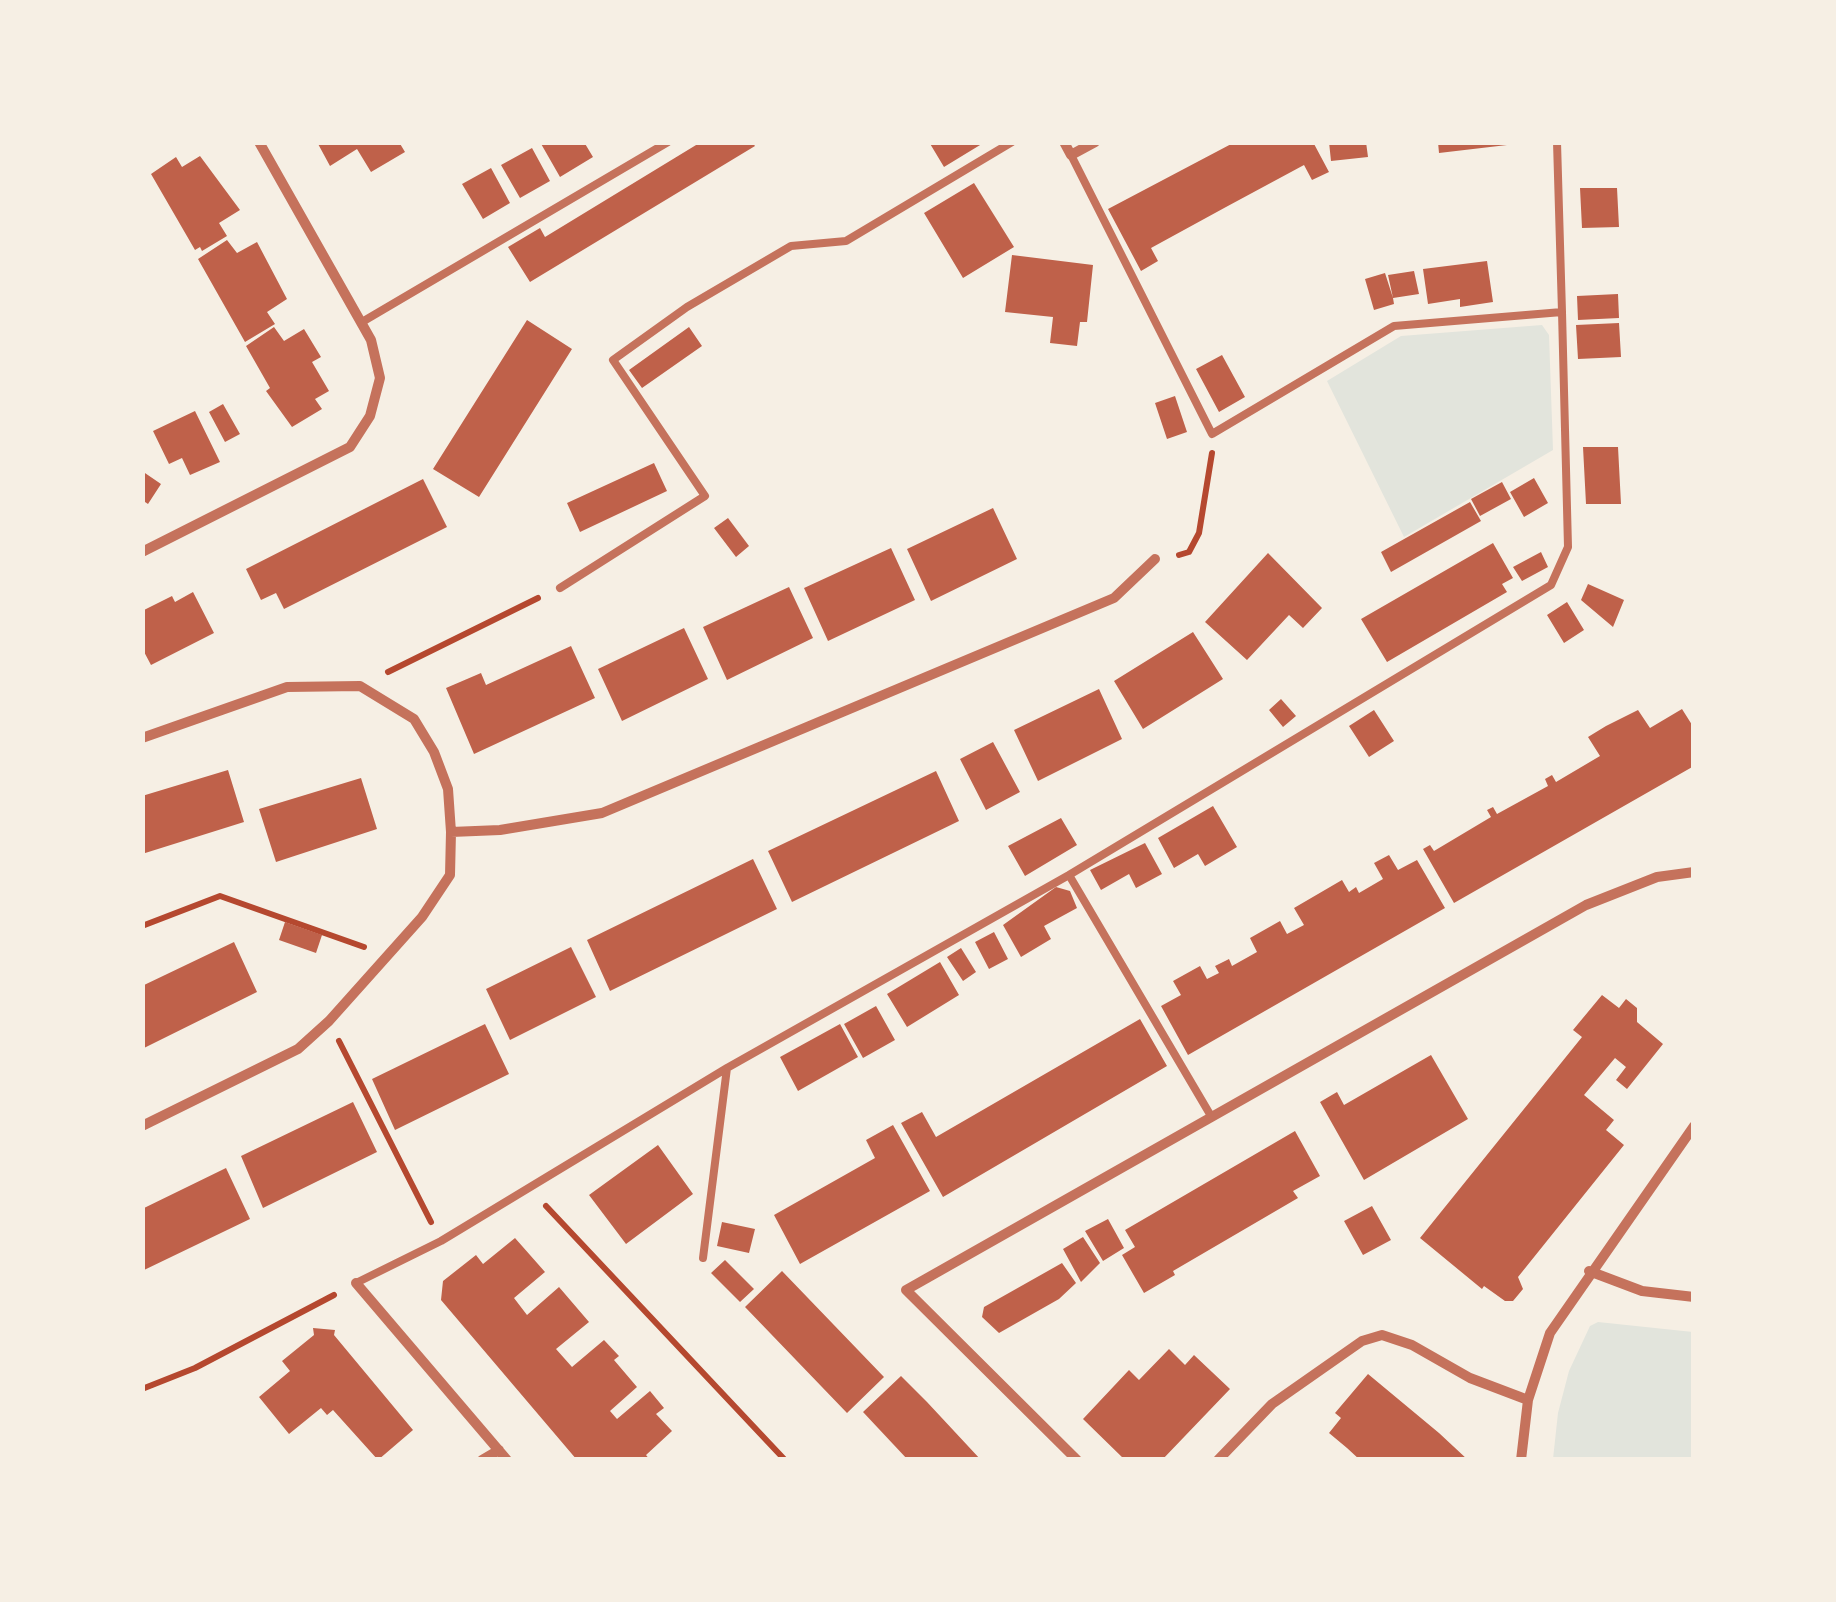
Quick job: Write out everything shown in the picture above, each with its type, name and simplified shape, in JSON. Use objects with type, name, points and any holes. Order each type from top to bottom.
[{"type":"street","points":[[142,552],[350,448],[370,416],[380,378],[362,322],[259,142]]},
{"type":"street","points":[[1064,142],[1071,155],[1095,142]]},
{"type":"street","points":[[451,832],[500,830],[602,813],[1114,598],[1154,560]]},
{"type":"street","points":[[142,738],[287,687],[360,686],[414,720],[434,752],[448,788],[451,832],[450,875],[388,956],[329,1021],[298,1049],[142,1126]]},
{"type":"street","points":[[1077,1460],[906,1290],[1586,906],[1657,877],[1694,872]]},
{"type":"street","points":[[1521,1460],[1528,1400],[1550,1333],[1589,1271],[1694,1126]]},
{"type":"street","points":[[1589,1271],[1642,1292],[1694,1297]]},
{"type":"street","points":[[356,1283],[507,1460]]},
{"type":"street","points":[[1218,1460],[1272,1404],[1362,1341],[1382,1335],[1412,1344],[1470,1378],[1528,1400]]},
{"type":"street","points":[[482,1460],[499,1450]]},
{"type":"lane","points":[[362,322],[668,142]]},
{"type":"lane","points":[[560,588],[705,496],[613,360],[687,307],[791,246],[846,241],[1012,142]]},
{"type":"lane","points":[[356,1283],[440,1241],[727,1068],[1070,874],[1551,585],[1568,547],[1558,142]]},
{"type":"lane","points":[[1071,155],[1212,434],[1394,326],[1562,312]]},
{"type":"lane","points":[[1070,874],[1211,1116]]},
{"type":"lane","points":[[703,1258],[727,1068]]},
{"type":"path","points":[[1154,560],[1189,552],[1199,533],[1212,434]]},
{"type":"path","points":[[360,686],[560,588]]},
{"type":"path","points":[[142,926],[220,896],[388,956]]},
{"type":"path","points":[[329,1021],[440,1241]]},
{"type":"path","points":[[529,1188],[786,1460]]},
{"type":"path","points":[[142,1389],[195,1368],[356,1283]]},
{"type":"shaded area","points":[[1542,325],[1549,335],[1553,450],[1404,537],[1327,381],[1401,336]]},
{"type":"shaded area","points":[[1598,1322],[1693,1332],[1693,1459],[1553,1459],[1558,1413],[1569,1371],[1590,1326]]},
{"type":"building","points":[[317,142],[399,142],[405,152],[371,172],[357,149],[330,166]]},
{"type":"building","points":[[540,142],[584,142],[593,157],[560,177]]},
{"type":"building","points":[[701,142],[752,142],[755,146],[530,282],[508,247],[540,228],[545,237]]},
{"type":"building","points":[[929,142],[985,142],[944,167]]},
{"type":"building","points":[[1235,142],[1313,142],[1329,172],[1312,180],[1304,165],[1151,248],[1158,261],[1141,271],[1108,209]]},
{"type":"building","points":[[1329,142],[1366,142],[1368,157],[1331,161]]},
{"type":"building","points":[[1438,142],[1507,142],[1507,145],[1439,153]]},
{"type":"building","points":[[532,148],[550,181],[520,198],[501,165]]},
{"type":"building","points":[[200,156],[240,210],[219,223],[227,236],[202,251],[200,247],[195,250],[151,174],[176,157],[182,167]]},
{"type":"building","points":[[491,168],[510,203],[483,219],[462,184]]},
{"type":"building","points":[[974,183],[1014,247],[963,278],[924,213]]},
{"type":"building","points":[[1580,188],[1617,188],[1619,227],[1582,228]]},
{"type":"building","points":[[227,240],[237,253],[257,242],[287,299],[267,312],[275,324],[245,342],[198,259]]},
{"type":"building","points":[[1012,255],[1093,265],[1087,322],[1080,322],[1077,346],[1050,343],[1053,317],[1005,312]]},
{"type":"building","points":[[1487,261],[1493,302],[1460,307],[1460,299],[1428,304],[1423,269]]},
{"type":"building","points":[[1414,271],[1419,294],[1393,298],[1388,275]]},
{"type":"building","points":[[1385,273],[1394,304],[1374,310],[1365,279]]},
{"type":"building","points":[[1618,294],[1619,318],[1578,320],[1577,296]]},
{"type":"building","points":[[527,320],[572,349],[479,497],[433,469]]},
{"type":"building","points":[[1619,323],[1621,357],[1578,359],[1576,325]]},
{"type":"building","points":[[274,327],[284,341],[304,329],[321,357],[312,362],[329,391],[315,399],[322,409],[292,427],[266,391],[270,388],[246,346]]},
{"type":"building","points":[[689,327],[702,346],[642,388],[629,370]]},
{"type":"building","points":[[1222,355],[1245,397],[1219,412],[1196,369]]},
{"type":"building","points":[[1175,396],[1187,432],[1167,439],[1155,403]]},
{"type":"building","points":[[223,404],[240,434],[225,442],[209,412]]},
{"type":"building","points":[[195,411],[220,462],[190,475],[182,458],[169,464],[153,431]]},
{"type":"building","points":[[1583,447],[1618,447],[1621,504],[1586,504]]},
{"type":"building","points":[[654,463],[667,491],[580,532],[567,503]]},
{"type":"building","points":[[142,471],[161,484],[148,504],[142,500]]},
{"type":"building","points":[[1534,478],[1548,503],[1524,517],[1510,492]]},
{"type":"building","points":[[423,479],[447,527],[284,609],[276,593],[261,600],[246,569]]},
{"type":"building","points":[[1502,482],[1511,499],[1480,516],[1471,499]]},
{"type":"building","points":[[1470,502],[1481,521],[1391,572],[1381,552]]},
{"type":"building","points":[[993,508],[1017,559],[931,601],[907,549]]},
{"type":"building","points":[[728,518],[749,546],[736,557],[714,528]]},
{"type":"building","points":[[1493,543],[1513,578],[1502,584],[1507,592],[1387,662],[1361,619]]},
{"type":"building","points":[[891,548],[915,600],[828,641],[804,588]]},
{"type":"building","points":[[1541,552],[1548,567],[1522,581],[1513,567]]},
{"type":"building","points":[[1268,553],[1322,608],[1303,628],[1289,615],[1247,660],[1205,622]]},
{"type":"building","points":[[1588,584],[1624,600],[1613,627],[1581,600]]},
{"type":"building","points":[[789,587],[813,638],[727,680],[703,627]]},
{"type":"building","points":[[193,592],[214,633],[151,665],[142,648],[142,611],[172,596],[175,602]]},
{"type":"building","points":[[1567,602],[1584,630],[1564,643],[1547,615]]},
{"type":"building","points":[[684,628],[708,679],[622,721],[598,669]]},
{"type":"building","points":[[1193,632],[1223,679],[1143,729],[1114,681]]},
{"type":"building","points":[[571,646],[595,698],[474,754],[446,688],[481,673],[486,685]]},
{"type":"building","points":[[1099,689],[1122,739],[1038,781],[1014,730]]},
{"type":"building","points":[[1281,699],[1296,716],[1283,727],[1269,710]]},
{"type":"building","points":[[1682,709],[1694,728],[1694,766],[1454,903],[1423,849],[1430,845],[1434,851],[1491,817],[1487,810],[1493,807],[1497,814],[1548,786],[1545,779],[1552,775],[1556,782],[1600,756],[1588,737],[1606,726],[1638,710],[1650,728]]},
{"type":"building","points":[[1374,710],[1394,741],[1369,757],[1349,726]]},
{"type":"building","points":[[993,742],[1020,792],[986,810],[960,759]]},
{"type":"building","points":[[228,770],[244,822],[142,854],[142,796]]},
{"type":"building","points":[[936,771],[959,821],[792,902],[768,851]]},
{"type":"building","points":[[361,778],[377,829],[276,862],[259,809]]},
{"type":"building","points":[[1213,806],[1237,847],[1205,866],[1198,854],[1174,868],[1158,838]]},
{"type":"building","points":[[1061,818],[1077,845],[1025,876],[1008,846]]},
{"type":"building","points":[[1145,843],[1162,874],[1136,888],[1129,874],[1101,890],[1090,870]]},
{"type":"building","points":[[1389,855],[1398,870],[1417,860],[1445,908],[1188,1055],[1161,1006],[1181,995],[1173,981],[1200,966],[1207,979],[1219,973],[1215,966],[1229,959],[1232,966],[1257,952],[1250,938],[1280,921],[1287,934],[1304,925],[1294,908],[1342,880],[1349,892],[1356,887],[1359,893],[1383,879],[1374,863]]},
{"type":"building","points":[[753,859],[777,909],[610,991],[587,940]]},
{"type":"building","points":[[1056,887],[1070,891],[1077,908],[1044,926],[1051,939],[1021,957],[1003,925]]},
{"type":"building","points":[[285,922],[322,935],[316,953],[279,940]]},
{"type":"building","points":[[994,932],[1008,959],[989,969],[975,942]]},
{"type":"building","points":[[234,942],[257,992],[144,1048],[142,986]]},
{"type":"building","points":[[571,947],[596,997],[510,1040],[486,989]]},
{"type":"building","points":[[961,948],[976,972],[963,981],[947,957]]},
{"type":"building","points":[[940,962],[959,995],[907,1027],[887,994]]},
{"type":"building","points":[[1602,995],[1619,1008],[1626,999],[1637,1008],[1637,1022],[1663,1044],[1627,1089],[1616,1080],[1626,1067],[1615,1058],[1584,1095],[1614,1120],[1606,1130],[1624,1145],[1518,1277],[1523,1289],[1513,1301],[1505,1301],[1484,1286],[1482,1289],[1420,1238],[1582,1037],[1573,1030]]},
{"type":"building","points":[[876,1006],[895,1040],[863,1058],[844,1024]]},
{"type":"building","points":[[1140,1019],[1167,1066],[943,1197],[901,1123],[922,1112],[936,1137]]},
{"type":"building","points":[[485,1024],[509,1074],[395,1130],[372,1079]]},
{"type":"building","points":[[840,1024],[858,1057],[798,1091],[780,1057]]},
{"type":"building","points":[[1431,1055],[1468,1119],[1364,1180],[1320,1102],[1337,1092],[1344,1105]]},
{"type":"building","points":[[353,1102],[377,1152],[263,1208],[241,1156]]},
{"type":"building","points":[[893,1125],[930,1191],[800,1264],[774,1215],[875,1158],[866,1140]]},
{"type":"building","points":[[1295,1131],[1320,1176],[1293,1191],[1298,1198],[1173,1271],[1175,1275],[1144,1293],[1122,1255],[1135,1247],[1125,1230]]},
{"type":"building","points":[[658,1145],[693,1194],[626,1244],[589,1195]]},
{"type":"building","points":[[226,1168],[250,1219],[142,1271],[142,1209]]},
{"type":"building","points":[[1372,1206],[1391,1240],[1363,1255],[1344,1221]]},
{"type":"building","points":[[1108,1219],[1124,1248],[1103,1261],[1085,1231]]},
{"type":"building","points":[[722,1222],[755,1229],[749,1253],[717,1246]]},
{"type":"building","points":[[1083,1237],[1100,1263],[1081,1282],[1063,1249]]},
{"type":"building","points":[[515,1238],[545,1272],[514,1298],[527,1315],[559,1287],[589,1322],[556,1349],[572,1367],[604,1340],[619,1356],[614,1360],[637,1387],[610,1411],[617,1419],[650,1391],[664,1408],[656,1414],[672,1431],[646,1455],[650,1460],[577,1460],[441,1300],[443,1281],[476,1255],[483,1264]]},
{"type":"building","points":[[725,1260],[754,1289],[740,1302],[711,1273]]},
{"type":"building","points":[[1062,1263],[1076,1283],[1059,1299],[999,1333],[982,1317],[984,1307]]},
{"type":"building","points":[[782,1271],[884,1377],[847,1413],[745,1307]]},
{"type":"building","points":[[313,1328],[335,1330],[334,1335],[413,1430],[378,1460],[333,1410],[327,1415],[321,1408],[289,1434],[259,1397],[290,1371],[282,1361],[314,1335]]},
{"type":"building","points":[[1169,1349],[1185,1365],[1194,1355],[1230,1389],[1162,1460],[1125,1460],[1083,1419],[1129,1370],[1139,1380]]},
{"type":"building","points":[[1368,1374],[1468,1460],[1360,1460],[1329,1433],[1341,1418],[1335,1413]]},
{"type":"building","points":[[901,1376],[981,1460],[908,1460],[863,1412]]}]
